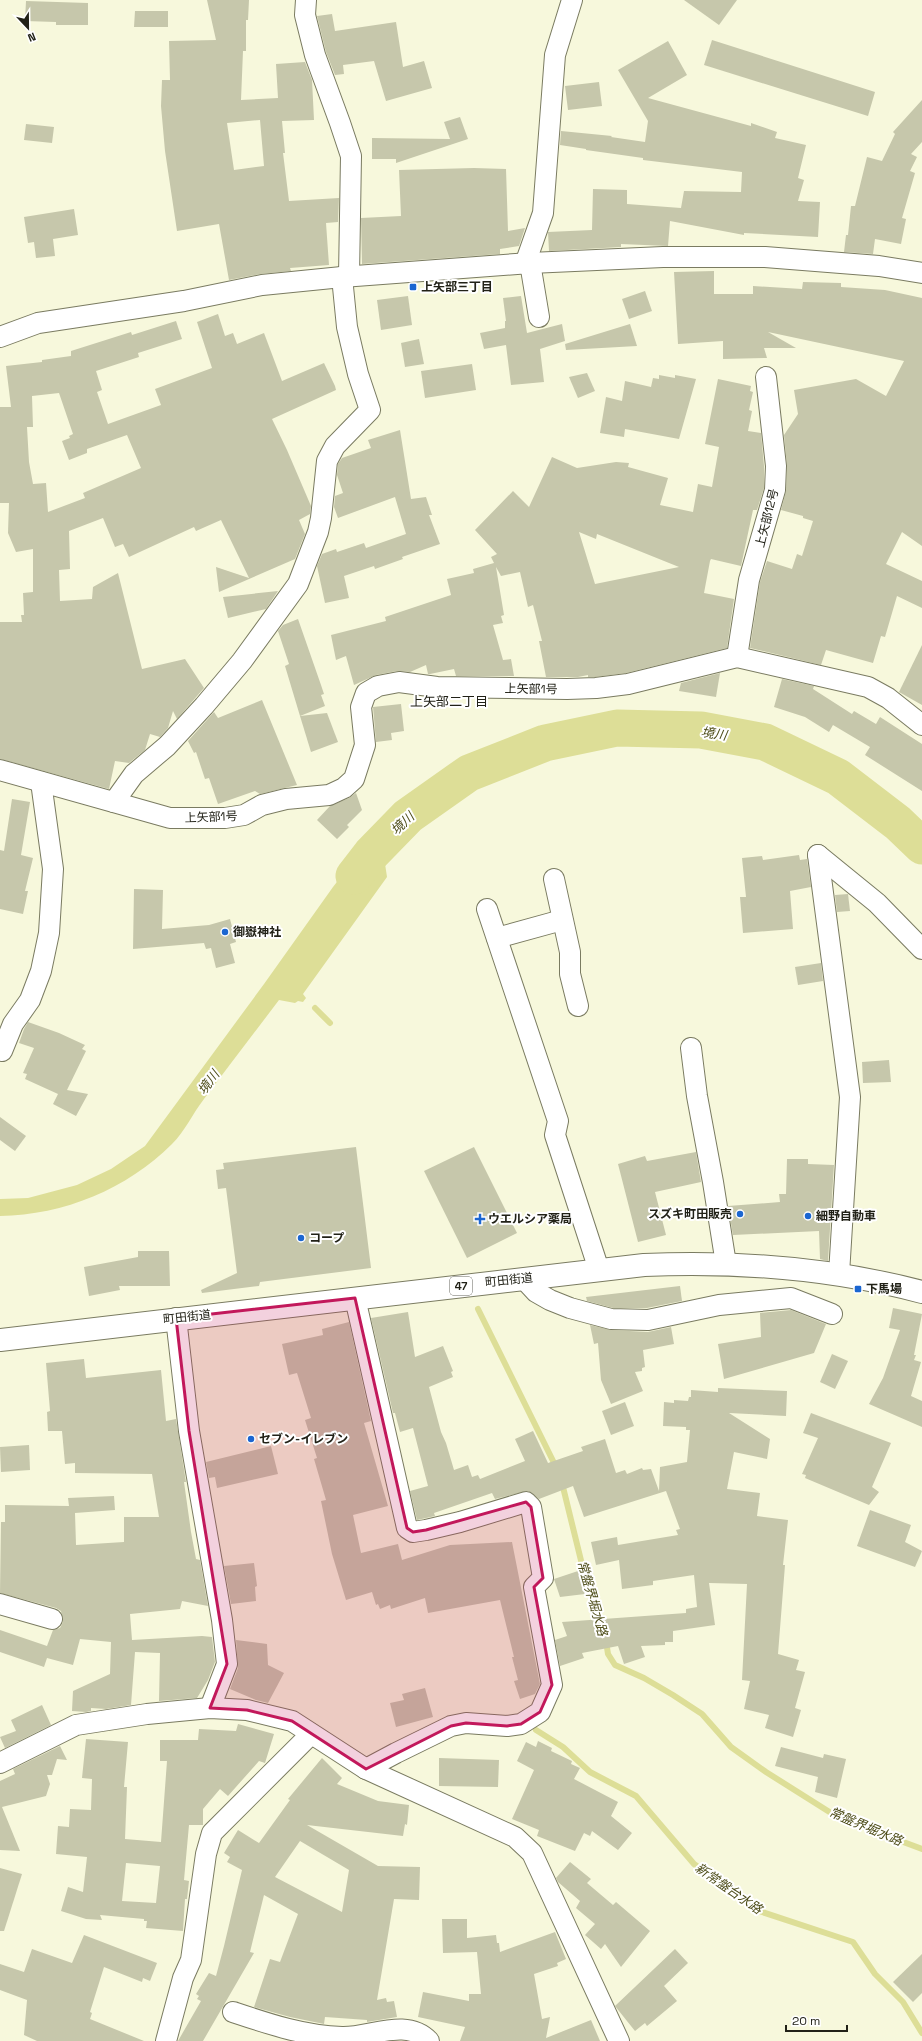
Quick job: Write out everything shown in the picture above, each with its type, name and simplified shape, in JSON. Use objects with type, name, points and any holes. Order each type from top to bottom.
[{"type":"main road","name":"町田街道","points":[[0,1340],[176,1318],[644,1265],[726,1264],[839,1274],[891,1284],[922,1292]]},
{"type":"street","points":[[114,802],[134,774],[167,746],[237,667],[298,584],[320,525],[327,461],[335,446],[370,410],[358,374],[347,327],[346,276],[351,156],[315,55],[305,15],[306,0]]},
{"type":"street","points":[[539,317],[527,264],[542,213],[555,56],[572,0]]},
{"type":"street","points":[[0,337],[38,323],[184,301],[262,285],[346,276],[663,257],[766,257],[879,266],[922,273]]},
{"type":"street","name":"上矢部12号","points":[[737,657],[750,580],[775,490],[776,466],[766,377]]},
{"type":"street","name":"上矢部1号","points":[[0,770],[170,818],[225,818],[244,815],[262,805],[286,799],[329,795],[344,788],[354,779],[365,745],[361,707],[366,693],[378,686],[399,682],[437,687],[596,688],[628,684],[737,657],[868,687],[888,698],[922,725]]},
{"type":"street","points":[[2,1051],[13,1024],[30,1000],[41,971],[49,933],[53,869],[41,782]]},
{"type":"street","points":[[839,1274],[850,1097],[818,855],[877,903],[922,949]]},
{"type":"street","points":[[554,879],[570,952],[570,974],[578,1006]]},
{"type":"street","points":[[488,909],[509,977],[558,1121],[555,1135],[599,1270]]},
{"type":"street","points":[[497,938],[562,920]]},
{"type":"street","points":[[691,1048],[697,1096],[714,1182],[726,1264]]},
{"type":"street","points":[[524,1279],[536,1292],[550,1300],[570,1308],[611,1319],[648,1320],[719,1305],[791,1298],[832,1314]]},
{"type":"street","points":[[355,1298],[407,1528],[413,1532],[426,1530],[460,1522],[526,1502],[531,1507],[543,1578],[534,1587],[552,1685],[540,1712],[521,1724],[507,1726],[466,1723],[451,1726],[396,1753],[366,1770]]},
{"type":"street","points":[[176,1318],[189,1431],[222,1620],[227,1664],[210,1708]]},
{"type":"street","points":[[0,1604],[52,1619]]},
{"type":"street","points":[[0,1763],[76,1725],[147,1714],[210,1708],[247,1710],[292,1721],[366,1770],[515,1837],[532,1854],[619,2041]]},
{"type":"street","points":[[166,2041],[183,1978],[191,1960],[206,1854],[212,1834],[311,1734]]},
{"type":"street","points":[[233,2012],[303,2034],[344,2038],[406,2029],[425,2036],[429,2041]]},
{"type":"highlighted area","points":[[355,1298],[407,1528],[413,1532],[426,1530],[526,1502],[531,1507],[543,1578],[534,1587],[552,1685],[540,1712],[521,1724],[507,1726],[466,1723],[451,1726],[366,1769],[292,1721],[247,1710],[210,1708],[227,1664],[189,1431],[176,1318]]},
{"type":"water","points":[[389,822],[384,857],[387,877],[303,994],[306,998],[303,1002],[298,1001],[295,1003],[279,1000],[172,1144],[135,1174],[115,1186],[93,1196],[71,1205],[48,1211],[0,1216],[0,1199],[28,1198],[77,1185],[111,1169],[145,1146],[333,887],[368,842]]},
{"type":"building","points":[[207,0],[249,0],[248,20],[246,20],[246,51],[243,51],[241,100],[278,98],[276,64],[305,62],[312,80],[314,120],[282,121],[285,153],[283,153],[289,201],[339,198],[338,222],[326,223],[329,265],[290,268],[291,271],[260,274],[229,280],[219,224],[177,231],[165,151],[161,106],[162,80],[170,80],[169,41],[216,40]],"holes":[[[260,120],[264,166],[234,170],[227,123]]]},
{"type":"building","points":[[684,0],[737,0],[719,25]]},
{"type":"building","points":[[26,1],[88,3],[88,25],[56,25],[56,22],[25,21]]},
{"type":"building","points":[[135,11],[168,11],[168,27],[134,27]]},
{"type":"building","points":[[332,14],[335,31],[396,22],[403,67],[424,61],[432,88],[386,101],[374,61],[343,65],[344,74],[335,75],[326,52],[317,16]]},
{"type":"building","points":[[712,40],[875,92],[868,116],[704,65]]},
{"type":"building","points":[[668,41],[687,75],[648,98],[751,126],[751,123],[777,132],[775,138],[806,145],[798,178],[804,180],[798,201],[820,202],[818,237],[744,233],[744,235],[670,221],[668,246],[621,244],[621,247],[549,251],[548,232],[592,230],[593,189],[627,190],[627,204],[681,208],[684,191],[741,192],[742,172],[643,160],[643,158],[560,145],[561,131],[612,136],[611,137],[645,142],[648,121],[618,70]]},
{"type":"building","points":[[599,82],[602,106],[568,110],[565,86]]},
{"type":"building","points":[[922,100],[922,142],[911,154],[917,157],[910,171],[915,173],[902,218],[906,219],[901,244],[875,239],[873,254],[844,252],[846,235],[848,235],[851,206],[855,206],[867,157],[882,161],[895,134],[893,132]]},
{"type":"building","points":[[460,117],[468,139],[396,163],[396,159],[372,159],[372,138],[450,139],[444,122]]},
{"type":"building","points":[[26,124],[54,127],[52,143],[24,140]]},
{"type":"building","points":[[474,168],[506,169],[508,231],[525,228],[519,246],[500,249],[500,254],[362,264],[361,218],[401,216],[399,170]]},
{"type":"building","points":[[74,209],[78,235],[53,239],[55,256],[36,258],[34,242],[28,243],[24,217]]},
{"type":"building","points":[[714,271],[714,294],[753,294],[753,286],[802,289],[803,282],[841,283],[841,287],[885,290],[922,298],[922,546],[902,532],[886,564],[922,581],[922,608],[897,596],[885,637],[881,636],[873,663],[826,650],[821,665],[750,648],[760,582],[767,561],[792,569],[797,554],[802,556],[813,521],[803,518],[803,516],[781,510],[786,491],[787,466],[784,435],[798,414],[794,390],[856,379],[886,396],[904,361],[768,332],[796,348],[764,348],[767,358],[723,359],[723,341],[678,344],[674,272]]},
{"type":"building","points":[[645,291],[652,311],[629,319],[622,299]]},
{"type":"building","points":[[408,296],[412,325],[381,330],[377,300]]},
{"type":"building","points":[[521,296],[527,333],[562,324],[565,341],[540,349],[544,382],[511,385],[506,345],[484,349],[480,333],[505,328],[506,321],[503,298]]},
{"type":"building","points":[[218,314],[225,336],[233,333],[237,344],[264,333],[282,381],[324,363],[335,386],[336,390],[272,419],[311,506],[310,514],[299,520],[305,534],[295,559],[219,592],[216,567],[249,578],[221,520],[196,531],[194,527],[129,557],[123,544],[115,547],[103,518],[69,531],[70,569],[59,570],[60,601],[92,599],[93,587],[118,573],[142,669],[185,659],[204,688],[177,719],[173,711],[168,728],[160,737],[150,734],[145,750],[129,763],[115,761],[109,789],[0,759],[0,622],[22,622],[21,615],[24,615],[23,593],[33,592],[33,549],[16,552],[8,533],[9,503],[0,503],[0,407],[11,407],[6,366],[42,362],[42,360],[71,356],[71,351],[131,332],[132,335],[176,321],[182,339],[138,353],[139,357],[96,371],[102,390],[97,392],[108,424],[161,405],[155,389],[212,368],[197,322]],"holes":[[[59,393],[73,434],[69,436],[70,438],[62,441],[69,460],[87,453],[87,449],[127,435],[141,468],[83,493],[85,498],[48,512],[46,483],[33,484],[29,462],[27,427],[33,427],[32,396]]]},
{"type":"building","points":[[630,324],[637,346],[566,350],[565,344]]},
{"type":"building","points":[[419,339],[424,364],[405,367],[401,343]]},
{"type":"building","points":[[472,364],[476,390],[425,398],[421,371]]},
{"type":"building","points":[[587,373],[595,391],[578,398],[569,377]]},
{"type":"building","points":[[659,375],[675,378],[675,375],[696,379],[679,439],[625,429],[624,437],[600,433],[606,397],[622,401],[625,381],[651,387],[653,378],[659,379]]},
{"type":"building","points":[[718,379],[751,386],[750,391],[753,392],[749,410],[752,411],[748,431],[761,433],[764,488],[757,510],[753,510],[741,566],[711,559],[704,593],[734,599],[727,648],[626,673],[595,677],[588,677],[588,675],[578,677],[546,677],[539,641],[542,641],[533,605],[528,607],[520,572],[501,576],[496,567],[504,615],[501,616],[503,623],[493,625],[503,660],[511,659],[514,676],[456,676],[454,669],[428,674],[426,665],[410,672],[397,671],[376,675],[354,685],[346,656],[336,660],[331,635],[386,621],[385,617],[451,595],[447,579],[474,573],[473,569],[494,563],[491,557],[497,554],[475,530],[513,491],[529,507],[552,457],[577,468],[616,462],[629,463],[628,467],[668,478],[660,505],[693,512],[698,484],[712,487],[719,447],[705,444]],"holes":[[[579,532],[596,539],[597,534],[679,567],[595,584]]]},
{"type":"building","points":[[400,430],[411,499],[426,497],[432,515],[429,515],[440,544],[402,557],[403,559],[375,569],[374,566],[344,576],[349,598],[325,603],[317,566],[322,554],[336,549],[337,552],[364,543],[366,548],[406,534],[395,497],[338,518],[334,507],[335,496],[343,493],[337,475],[338,464],[342,458],[371,448],[368,440]]},
{"type":"building","points":[[278,591],[266,609],[228,618],[223,597]]},
{"type":"building","points":[[298,619],[324,694],[321,695],[325,706],[300,716],[285,666],[289,664],[278,631],[283,625]]},
{"type":"building","points":[[922,645],[922,705],[899,692]]},
{"type":"building","points":[[720,673],[716,697],[679,691],[681,683]]},
{"type":"building","points":[[782,679],[814,686],[813,689],[852,714],[854,711],[876,724],[880,717],[922,744],[922,791],[865,755],[870,747],[833,725],[829,732],[805,717],[774,707]]},
{"type":"building","points":[[262,700],[297,785],[260,794],[255,791],[218,804],[209,778],[205,779],[196,752],[194,753],[188,741],[214,712],[218,718]]},
{"type":"building","points":[[401,704],[404,731],[391,733],[392,740],[376,742],[373,707]]},
{"type":"building","points":[[327,713],[338,742],[311,752],[300,716]]},
{"type":"building","points":[[356,793],[362,810],[347,825],[349,827],[337,839],[317,820],[330,806],[349,798]]},
{"type":"building","points":[[12,799],[30,802],[21,855],[33,858],[25,891],[28,891],[23,914],[0,909],[0,850],[4,851]]},
{"type":"building","points":[[799,855],[800,860],[807,859],[811,887],[790,891],[793,929],[743,933],[740,897],[746,897],[742,858],[762,856],[763,860]]},
{"type":"building","points":[[134,889],[163,890],[162,929],[209,925],[230,919],[236,942],[230,944],[235,963],[216,968],[211,948],[206,949],[204,943],[133,949]]},
{"type":"building","points":[[848,894],[850,911],[837,912],[835,895]]},
{"type":"building","points":[[821,963],[823,981],[798,985],[795,967]]},
{"type":"building","points":[[28,1022],[59,1033],[85,1045],[82,1049],[86,1051],[67,1090],[88,1094],[76,1116],[53,1104],[58,1094],[25,1079],[27,1074],[23,1073],[34,1048],[19,1043]]},
{"type":"building","points":[[889,1060],[891,1082],[863,1083],[862,1062]]},
{"type":"building","points":[[0,1117],[26,1136],[15,1151],[0,1140]]},
{"type":"building","points":[[356,1147],[371,1268],[260,1282],[259,1286],[202,1293],[201,1290],[237,1273],[226,1188],[218,1189],[216,1170],[224,1169],[223,1163]]},
{"type":"building","points":[[474,1147],[517,1233],[467,1258],[424,1171]]},
{"type":"building","points":[[696,1152],[701,1182],[655,1192],[666,1235],[638,1242],[618,1164],[645,1156],[647,1161]]},
{"type":"building","points":[[787,1159],[808,1159],[808,1164],[834,1165],[828,1261],[820,1259],[819,1231],[733,1235],[728,1206],[780,1202],[779,1194],[786,1194]]},
{"type":"building","points":[[138,1251],[169,1251],[170,1286],[119,1286],[120,1290],[89,1296],[84,1267],[138,1257]]},
{"type":"building","points":[[680,1286],[682,1301],[647,1308],[613,1308],[587,1301],[586,1297]]},
{"type":"building","points":[[893,1308],[922,1314],[914,1355],[916,1355],[914,1360],[921,1362],[911,1396],[922,1401],[922,1427],[869,1404],[883,1378],[900,1330],[889,1328]]},
{"type":"building","points":[[791,1310],[826,1324],[814,1353],[724,1379],[718,1344],[761,1337],[760,1313]]},
{"type":"building","points":[[408,1312],[415,1357],[443,1346],[453,1371],[451,1372],[453,1377],[429,1387],[441,1432],[454,1470],[468,1465],[472,1477],[478,1475],[480,1479],[525,1461],[515,1439],[533,1431],[548,1463],[583,1451],[581,1447],[605,1439],[616,1473],[625,1470],[627,1474],[642,1468],[643,1470],[651,1469],[659,1491],[660,1467],[687,1462],[690,1430],[686,1430],[686,1427],[663,1426],[664,1402],[674,1403],[674,1400],[688,1401],[689,1397],[691,1397],[691,1390],[718,1392],[718,1388],[787,1391],[786,1416],[729,1413],[770,1439],[767,1459],[734,1452],[727,1489],[760,1493],[757,1516],[788,1520],[783,1565],[785,1565],[778,1654],[799,1660],[796,1670],[805,1672],[795,1708],[801,1710],[793,1737],[765,1728],[769,1715],[744,1709],[750,1681],[742,1680],[747,1584],[709,1583],[715,1625],[673,1631],[673,1642],[665,1642],[665,1645],[641,1646],[645,1657],[624,1664],[618,1646],[582,1653],[584,1658],[560,1666],[555,1640],[567,1636],[562,1622],[686,1613],[686,1609],[697,1607],[694,1575],[653,1581],[653,1585],[622,1589],[619,1560],[596,1565],[591,1542],[617,1537],[618,1545],[678,1535],[676,1530],[680,1529],[666,1491],[584,1517],[573,1486],[539,1499],[528,1491],[495,1499],[492,1493],[434,1513],[435,1516],[417,1520],[410,1491],[428,1486],[413,1428],[400,1432],[395,1413],[393,1413],[371,1318]]},
{"type":"building","points":[[349,1322],[371,1421],[364,1423],[388,1506],[353,1515],[361,1553],[398,1544],[402,1560],[450,1545],[512,1542],[540,1684],[535,1694],[520,1699],[514,1681],[518,1680],[512,1657],[514,1657],[500,1600],[428,1613],[425,1598],[391,1609],[390,1605],[380,1609],[378,1604],[376,1605],[372,1592],[346,1600],[332,1554],[321,1501],[326,1500],[314,1459],[317,1458],[305,1420],[311,1418],[297,1373],[289,1375],[282,1344],[323,1335],[322,1329]]},
{"type":"building","points":[[590,1325],[611,1330],[648,1332],[671,1327],[674,1344],[643,1350],[645,1367],[642,1368],[642,1371],[635,1372],[643,1391],[611,1404],[601,1380],[598,1343],[594,1344]]},
{"type":"building","points":[[832,1354],[848,1361],[835,1389],[820,1382]]},
{"type":"building","points":[[84,1359],[86,1378],[161,1370],[166,1421],[176,1419],[186,1482],[184,1482],[191,1532],[196,1559],[200,1560],[208,1606],[182,1601],[180,1609],[130,1614],[132,1640],[202,1636],[212,1637],[215,1662],[208,1680],[197,1698],[159,1701],[160,1653],[135,1652],[131,1705],[106,1709],[91,1708],[91,1711],[86,1712],[72,1711],[73,1691],[110,1674],[111,1642],[80,1639],[73,1665],[47,1658],[44,1667],[0,1652],[0,1630],[47,1646],[53,1630],[60,1628],[63,1622],[61,1611],[56,1608],[0,1593],[1,1522],[5,1522],[5,1505],[69,1506],[68,1498],[114,1496],[115,1510],[75,1513],[76,1545],[124,1542],[124,1517],[159,1517],[152,1474],[75,1473],[75,1463],[65,1464],[62,1431],[48,1431],[47,1412],[50,1411],[46,1363]]},
{"type":"building","points":[[625,1402],[634,1426],[611,1435],[602,1411]]},
{"type":"building","points":[[811,1413],[891,1443],[872,1487],[879,1492],[869,1505],[805,1478],[806,1475],[802,1474],[818,1438],[803,1433]]},
{"type":"building","points":[[29,1445],[30,1470],[1,1472],[0,1447]]},
{"type":"building","points":[[271,1446],[278,1474],[217,1488],[215,1477],[209,1478],[206,1462]]},
{"type":"building","points":[[870,1510],[911,1525],[905,1542],[922,1551],[915,1567],[857,1546]]},
{"type":"building","points":[[254,1563],[257,1586],[255,1587],[256,1601],[231,1604],[224,1566]]},
{"type":"building","points":[[578,1571],[585,1594],[560,1597],[554,1579]]},
{"type":"building","points":[[236,1640],[267,1644],[268,1665],[284,1673],[268,1703],[256,1700],[230,1689],[238,1668]]},
{"type":"building","points":[[425,1688],[433,1717],[396,1727],[390,1703],[404,1700],[402,1694]]},
{"type":"building","points":[[42,1705],[51,1725],[5,1748],[0,1737],[16,1731],[11,1720]]},
{"type":"building","points":[[238,1724],[274,1734],[265,1763],[259,1761],[228,1796],[220,1789],[203,1809],[203,1825],[189,1825],[184,1880],[189,1881],[187,1899],[185,1899],[183,1931],[146,1928],[147,1921],[144,1921],[144,1919],[100,1915],[102,1920],[86,1919],[61,1911],[68,1887],[83,1892],[87,1857],[56,1854],[58,1826],[69,1827],[70,1809],[91,1810],[92,1779],[82,1778],[86,1739],[128,1742],[124,1787],[127,1787],[125,1839],[161,1842],[167,1761],[160,1761],[160,1740],[198,1740],[199,1729],[236,1731]],"holes":[[[126,1863],[160,1866],[156,1903],[122,1901]]]},
{"type":"building","points":[[538,1741],[552,1748],[551,1751],[572,1761],[571,1764],[580,1768],[574,1779],[618,1802],[611,1816],[632,1833],[618,1850],[592,1831],[590,1836],[584,1833],[575,1851],[537,1836],[539,1830],[512,1819],[534,1770],[517,1761],[526,1742],[536,1747]]},
{"type":"building","points":[[60,1746],[67,1760],[57,1759],[52,1775],[47,1775],[50,1784],[46,1796],[2,1807],[20,1851],[0,1850],[0,1781],[15,1774],[13,1769]]},
{"type":"building","points":[[781,1747],[823,1758],[824,1754],[846,1759],[837,1798],[815,1792],[818,1777],[775,1766]]},
{"type":"building","points":[[322,1758],[342,1778],[337,1784],[378,1801],[409,1805],[407,1825],[405,1824],[403,1836],[307,1825],[378,1866],[420,1867],[419,1900],[394,1899],[377,2000],[386,1998],[387,2002],[394,2001],[397,2017],[367,2022],[367,2020],[325,2017],[324,2024],[290,2017],[254,2007],[270,1959],[280,1962],[298,1914],[264,1895],[250,1952],[254,1953],[203,2041],[178,2041],[201,2001],[197,1999],[199,1996],[196,1994],[209,1973],[216,1976],[224,1946],[242,1870],[227,1862],[230,1857],[224,1853],[238,1830],[259,1843],[290,1800],[288,1799]],"holes":[[[300,1841],[349,1870],[342,1912],[275,1877]]]},
{"type":"building","points":[[439,1758],[499,1760],[498,1787],[439,1786]]},
{"type":"building","points":[[570,1862],[591,1879],[587,1883],[613,1905],[616,1902],[650,1931],[621,1967],[605,1944],[601,1949],[585,1935],[595,1924],[576,1908],[580,1901],[558,1882],[556,1878]]},
{"type":"building","points":[[0,1868],[22,1874],[4,1931],[0,1931]]},
{"type":"building","points":[[442,1919],[467,1919],[467,1938],[496,1935],[500,1952],[555,1932],[566,1959],[557,1963],[558,1966],[534,1974],[542,2019],[550,2017],[546,2038],[591,2020],[600,2041],[460,2041],[465,2027],[418,2017],[423,1992],[469,2001],[469,1994],[481,1994],[477,1952],[443,1953]]},
{"type":"building","points":[[84,1935],[157,1963],[150,1981],[143,1978],[142,1982],[104,1967],[90,2012],[92,2013],[90,2019],[144,2041],[37,2041],[24,2035],[27,2000],[0,1990],[0,1964],[24,1972],[32,1949],[72,1963]]},
{"type":"building","points":[[675,1949],[688,1963],[664,1986],[677,2001],[647,2026],[645,2023],[635,2031],[615,2006]]},
{"type":"building","points":[[922,1954],[922,1993],[913,2002],[893,1982]]},
{"type":"waterway","name":"境川","points":[[354,876],[371,854],[408,816],[469,773],[545,743],[617,728],[701,730],[765,742],[838,777],[898,823],[922,846]]},
{"type":"waterway","name":"常盤界堀水路","points":[[315,1008],[330,1023]]},
{"type":"waterway","name":"常盤界堀水路","points":[[478,1309],[557,1469]]},
{"type":"waterway","name":"常盤界堀水路","points":[[562,1483],[588,1589],[603,1626]]},
{"type":"waterway","name":"常盤界堀水路","points":[[606,1641],[608,1654],[615,1665],[644,1678],[702,1714],[731,1747],[766,1772],[839,1818],[922,1849]]},
{"type":"waterway","name":"新常盤台水路","points":[[536,1730],[563,1747],[590,1772],[636,1796],[694,1864],[759,1911],[853,1942],[875,1974],[903,2002],[922,2033]]},
{"type":"place","name":"上矢部三丁目","points":[[413,287]]},
{"type":"place","name":"御嶽神社","points":[[225,932]]},
{"type":"place","name":"スズキ町田販売","points":[[740,1214]]},
{"type":"place","name":"細野自動車","points":[[808,1216]]},
{"type":"place","name":"ウエルシア薬局","points":[[480,1219]]},
{"type":"place","name":"コープ","points":[[301,1238]]},
{"type":"place","name":"下馬場","points":[[858,1289]]},
{"type":"place","name":"セブン-イレブン","points":[[251,1439]]},
{"type":"district","name":"上矢部二丁目","points":[[449,701]]}]
